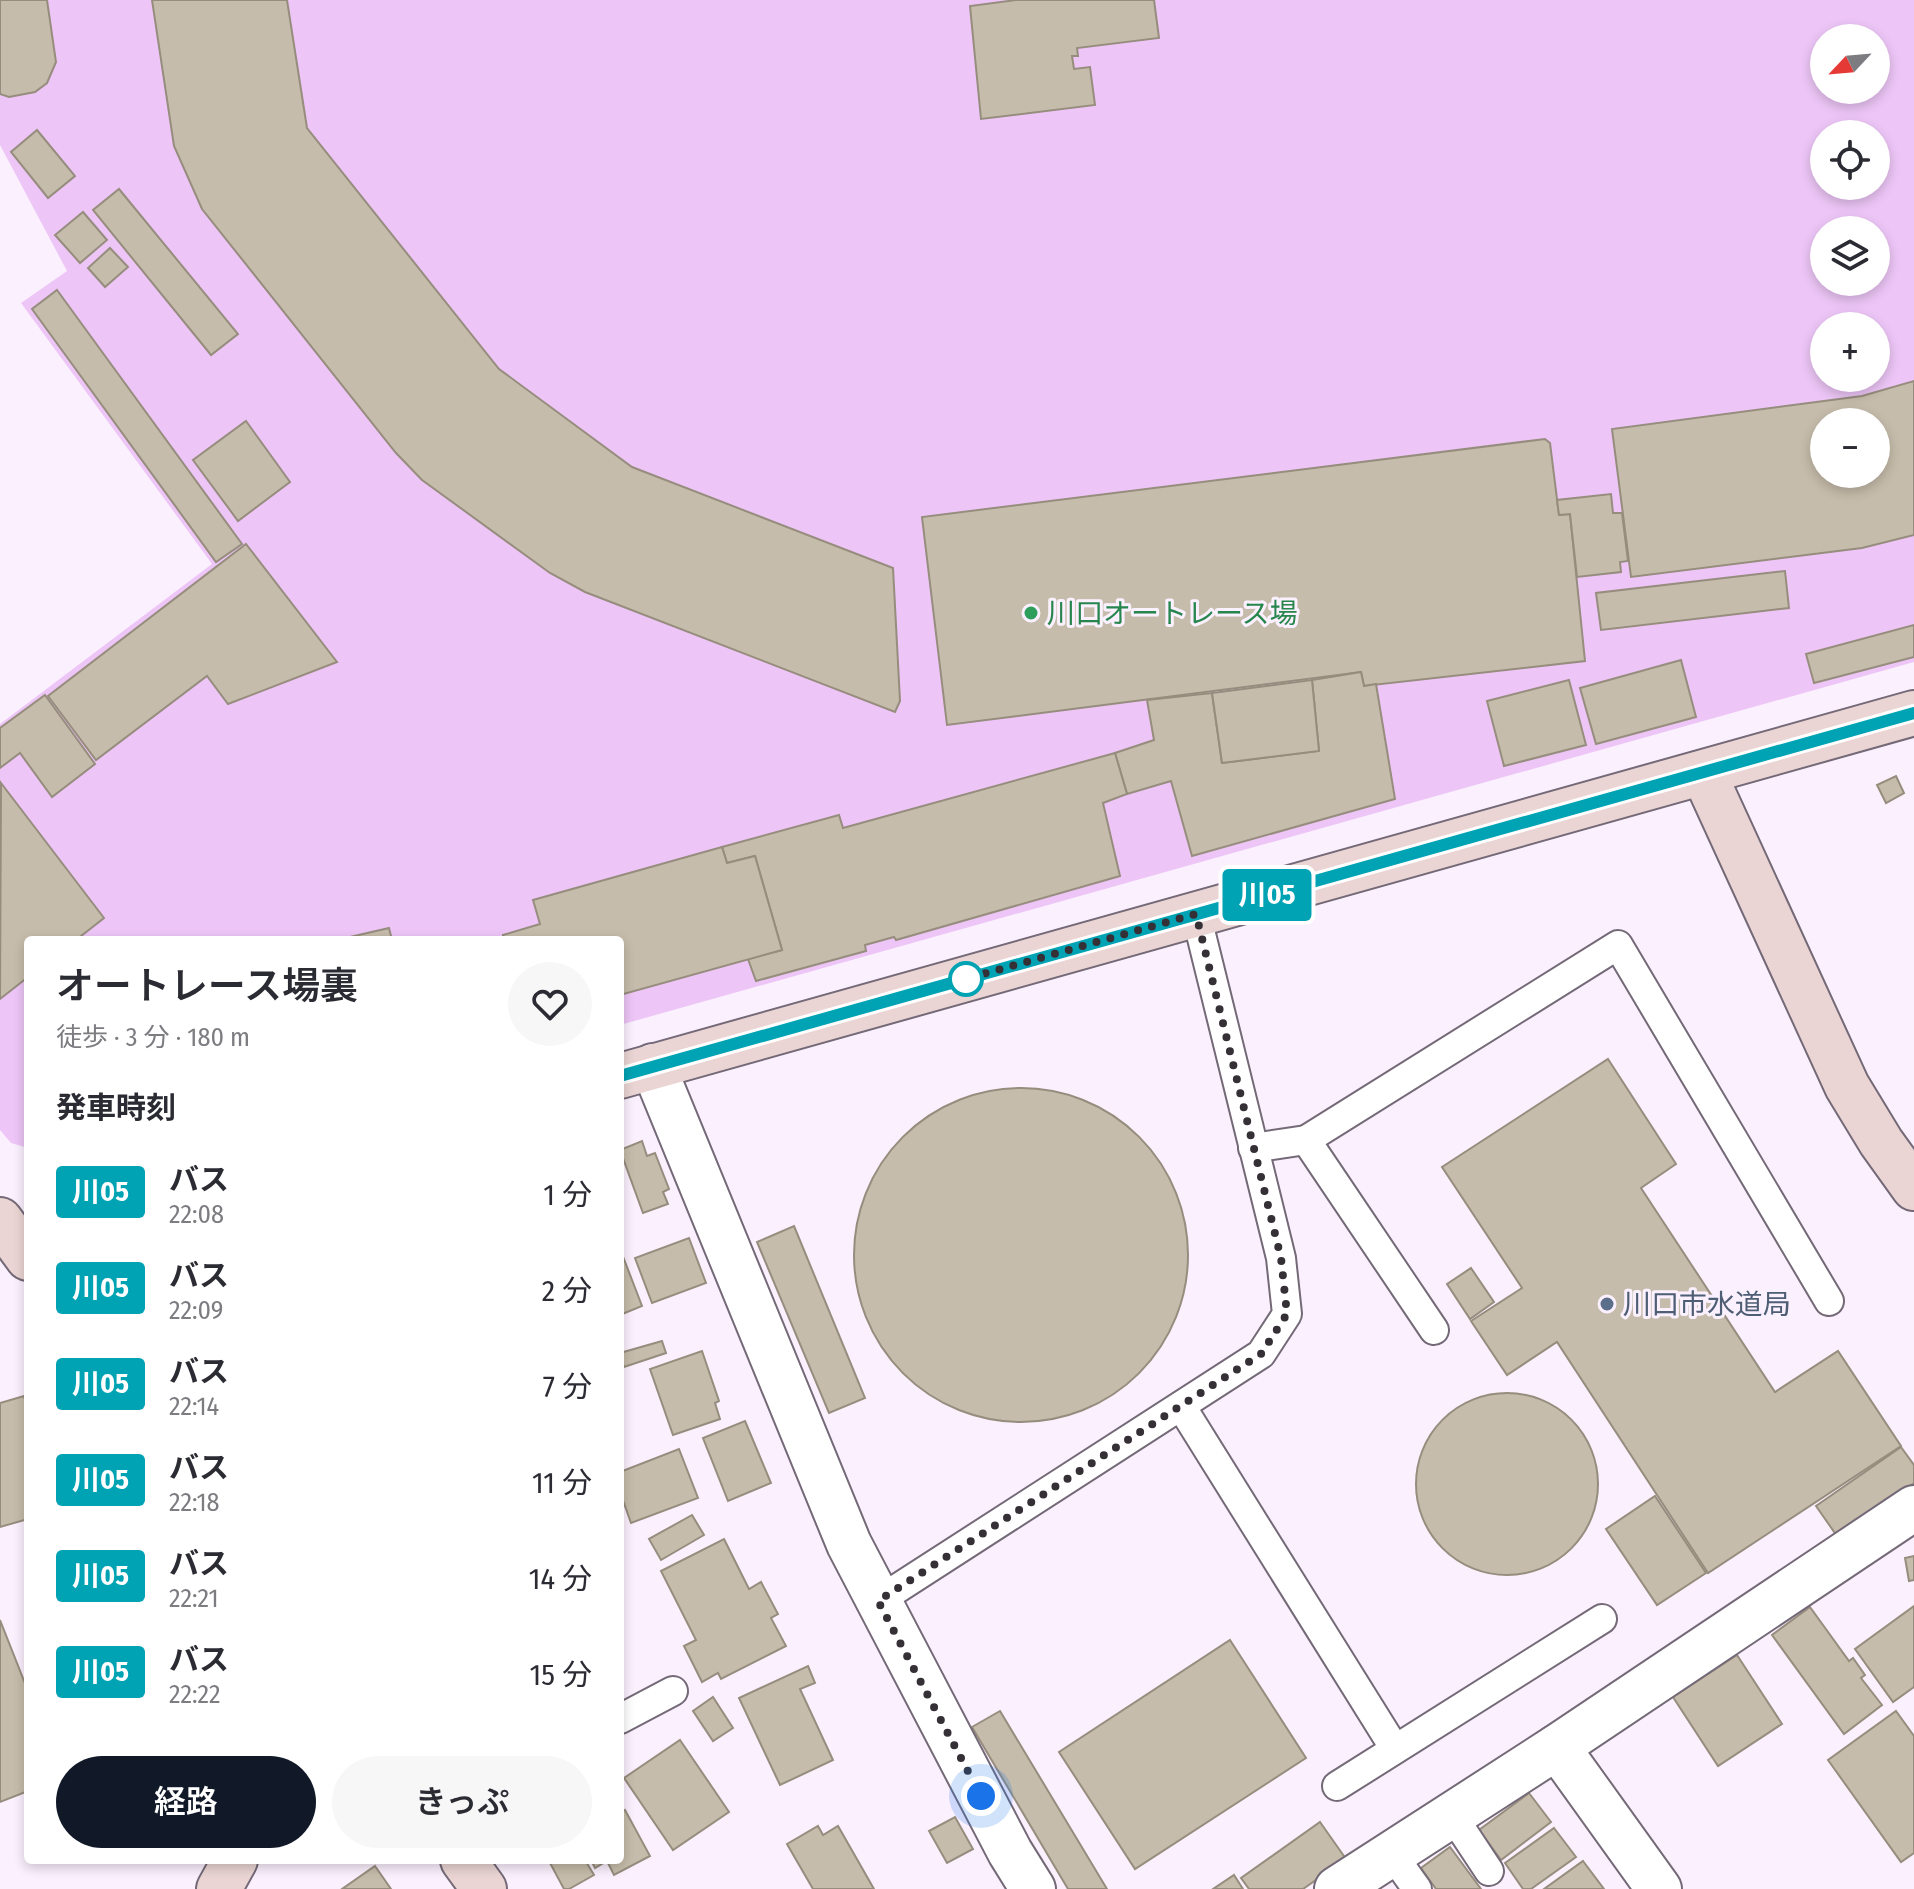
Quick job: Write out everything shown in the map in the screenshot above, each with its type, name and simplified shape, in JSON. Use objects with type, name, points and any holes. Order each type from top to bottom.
[{"type":"street","points":[[1033,1889],[1010,1852],[849,1544],[637,1071],[1914,713]]},
{"type":"street","points":[[1704,774],[1847,1086],[1914,1188]]},
{"type":"street","points":[[1337,1889],[1557,1747],[1914,1508]]},
{"type":"street","points":[[1557,1747],[1659,1889]]},
{"type":"street","points":[[219,1889],[233,1864]]},
{"type":"street","points":[[466,1864],[484,1889]]},
{"type":"lane","points":[[878,1601],[1261,1354],[1287,1314],[1281,1258],[1196,914]]},
{"type":"lane","points":[[1253,1148],[1306,1140],[1618,945],[1829,1301]]},
{"type":"lane","points":[[1306,1140],[1434,1330]]},
{"type":"lane","points":[[1181,1406],[1395,1749]]},
{"type":"lane","points":[[1337,1786],[1602,1619]]},
{"type":"lane","points":[[624,1717],[673,1691]]},
{"type":"lane","points":[[1452,1815],[1489,1871]]},
{"type":"lane","points":[[1392,1854],[1417,1889]]},
{"type":"shaded area","name":"川口オートレース場","points":[[0,0],[1914,0],[1914,662],[624,1024],[624,936],[24,936],[24,1147],[11,1143],[0,1130],[0,724],[212,564],[21,303],[67,271],[0,145]]},
{"type":"building","points":[[0,0],[47,0],[56,62],[47,83],[35,92],[9,97],[0,94]]},
{"type":"building","points":[[152,0],[287,0],[307,128],[499,369],[632,467],[893,568],[900,701],[895,712],[585,592],[550,573],[422,480],[396,453],[202,209],[174,146]]},
{"type":"building","points":[[1016,0],[1154,0],[1159,38],[1077,48],[1078,56],[1072,56],[1074,69],[1090,67],[1095,105],[981,119],[970,6]]},
{"type":"building","points":[[37,130],[75,176],[48,198],[11,152]]},
{"type":"building","points":[[119,189],[238,334],[211,355],[93,210]]},
{"type":"building","points":[[83,212],[107,240],[80,263],[55,235]]},
{"type":"building","points":[[110,248],[128,267],[105,287],[88,268]]},
{"type":"building","points":[[57,290],[242,544],[216,562],[32,309]]},
{"type":"building","points":[[1914,381],[1914,535],[1862,548],[1631,577],[1612,429],[1890,392],[1890,388]]},
{"type":"building","points":[[246,421],[290,482],[238,521],[193,460]]},
{"type":"building","points":[[1545,439],[1550,443],[1559,515],[1570,514],[1585,661],[1364,686],[1361,672],[947,725],[922,517]]},
{"type":"building","points":[[1611,494],[1613,513],[1622,513],[1628,561],[1620,562],[1621,572],[1577,577],[1570,514],[1559,515],[1557,500]]},
{"type":"building","points":[[246,544],[337,662],[228,704],[207,676],[96,760],[48,696]]},
{"type":"building","points":[[1785,571],[1789,608],[1601,630],[1596,593]]},
{"type":"building","points":[[1914,625],[1914,657],[1814,683],[1806,654]]},
{"type":"building","points":[[1681,660],[1696,717],[1596,744],[1580,688]]},
{"type":"building","points":[[1361,672],[1364,686],[1376,684],[1395,799],[1192,856],[1171,781],[1127,794],[1115,753],[1154,740],[1147,700],[1212,693],[1222,763],[1319,751],[1312,680]]},
{"type":"building","points":[[1312,680],[1319,751],[1222,763],[1212,693]]},
{"type":"building","points":[[1569,680],[1586,745],[1504,766],[1487,701]]},
{"type":"building","points":[[45,695],[95,764],[52,797],[20,753],[0,768],[0,728]]},
{"type":"building","points":[[1115,753],[1127,794],[1103,803],[1120,876],[896,940],[894,937],[865,945],[866,951],[756,981],[748,959],[782,950],[755,856],[727,863],[722,847],[839,815],[843,828]]},
{"type":"building","points":[[1896,776],[1904,793],[1886,803],[1877,785]]},
{"type":"building","points":[[1,783],[104,918],[81,936],[24,936],[24,980],[0,999]]},
{"type":"building","points":[[722,847],[727,863],[755,856],[782,950],[624,994],[624,936],[503,936],[540,924],[533,900]]},
{"type":"building","points":[[389,928],[391,936],[354,936]]},
{"type":"building","name":"川口市水道局","points":[[1608,1059],[1676,1164],[1641,1188],[1775,1392],[1838,1351],[1901,1446],[1708,1573],[1557,1342],[1507,1375],[1471,1321],[1522,1288],[1442,1167]]},
{"type":"building","points":[[1021,1088],[1054,1091],[1085,1101],[1114,1116],[1139,1137],[1160,1162],[1175,1191],[1185,1222],[1188,1255],[1185,1288],[1175,1319],[1160,1348],[1139,1373],[1114,1394],[1085,1409],[1054,1419],[1021,1422],[988,1419],[957,1409],[928,1394],[903,1373],[882,1348],[867,1319],[857,1288],[854,1255],[857,1222],[867,1191],[882,1162],[903,1137],[928,1116],[957,1101],[988,1091]]},
{"type":"building","points":[[642,1141],[647,1156],[655,1153],[669,1189],[663,1192],[668,1204],[643,1213],[624,1161],[624,1148]]},
{"type":"building","points":[[794,1226],[865,1398],[829,1413],[757,1242]]},
{"type":"building","points":[[689,1238],[706,1283],[652,1303],[635,1258]]},
{"type":"building","points":[[624,1259],[642,1306],[624,1313]]},
{"type":"building","points":[[1471,1268],[1494,1302],[1470,1319],[1447,1284]]},
{"type":"building","points":[[662,1341],[666,1353],[624,1367],[624,1352]]},
{"type":"building","points":[[702,1351],[719,1401],[715,1403],[720,1419],[673,1435],[650,1369]]},
{"type":"building","points":[[1507,1393],[1542,1400],[1571,1420],[1591,1449],[1598,1484],[1591,1519],[1571,1548],[1542,1568],[1507,1575],[1472,1568],[1443,1548],[1423,1519],[1416,1484],[1423,1449],[1443,1420],[1472,1400]]},
{"type":"building","points":[[24,1396],[24,1520],[0,1527],[0,1403]]},
{"type":"building","points":[[745,1421],[771,1483],[728,1501],[703,1438]]},
{"type":"building","points":[[1901,1447],[1914,1465],[1914,1483],[1837,1536],[1816,1506]]},
{"type":"building","points":[[679,1449],[698,1498],[631,1523],[624,1503],[624,1470]]},
{"type":"building","points":[[1655,1496],[1706,1573],[1657,1605],[1606,1529]]},
{"type":"building","points":[[692,1515],[704,1535],[661,1560],[649,1539]]},
{"type":"building","points":[[724,1539],[749,1589],[761,1582],[778,1614],[771,1618],[786,1646],[721,1679],[718,1673],[702,1682],[684,1646],[696,1640],[661,1571]]},
{"type":"building","points":[[1914,1556],[1914,1580],[1909,1581],[1905,1558]]},
{"type":"building","points":[[1914,1606],[1914,1687],[1893,1702],[1855,1649]]},
{"type":"building","points":[[1810,1607],[1849,1661],[1853,1658],[1865,1675],[1861,1678],[1882,1705],[1844,1734],[1772,1635]]},
{"type":"building","points":[[0,1620],[24,1681],[24,1793],[0,1802]]},
{"type":"building","points":[[1230,1640],[1306,1758],[1135,1869],[1059,1752]]},
{"type":"building","points":[[1737,1655],[1782,1724],[1718,1766],[1673,1697]]},
{"type":"building","points":[[808,1666],[815,1683],[800,1689],[833,1760],[780,1785],[739,1698]]},
{"type":"building","points":[[713,1697],[733,1728],[713,1741],[693,1711]]},
{"type":"building","points":[[1000,1711],[1107,1889],[1068,1889],[972,1727]]},
{"type":"building","points":[[1896,1711],[1914,1736],[1914,1853],[1901,1862],[1828,1760]]},
{"type":"building","points":[[680,1740],[729,1812],[673,1850],[624,1778]]},
{"type":"building","points":[[1529,1793],[1551,1822],[1501,1860],[1479,1830]]},
{"type":"building","points":[[624,1811],[650,1856],[614,1875],[608,1864],[624,1864]]},
{"type":"building","points":[[955,1817],[973,1849],[947,1863],[929,1831]]},
{"type":"building","points":[[1320,1822],[1346,1859],[1303,1889],[1249,1889],[1241,1878]]},
{"type":"building","points":[[818,1826],[823,1835],[838,1826],[874,1889],[813,1889],[787,1844]]},
{"type":"building","points":[[1554,1828],[1576,1857],[1531,1889],[1523,1889],[1505,1863]]},
{"type":"building","points":[[1450,1847],[1481,1889],[1436,1889],[1421,1868]]},
{"type":"building","points":[[1583,1861],[1604,1889],[1544,1889]]},
{"type":"building","points":[[551,1864],[587,1864],[594,1875],[564,1889]]},
{"type":"building","points":[[375,1866],[391,1889],[342,1889]]},
{"type":"building","points":[[1234,1875],[1243,1889],[1213,1889]]},
{"type":"bus line","name":"川05","points":[[624,1075],[1914,713]]},
{"type":"place","name":"川口オートレース場","points":[[1031,613]]},
{"type":"place","name":"川口市水道局","points":[[1607,1304]]},
{"type":"route","points":[[966,979],[955,982],[1196,914],[1281,1258],[1287,1314],[1261,1354],[878,1601],[981,1796]]}]
